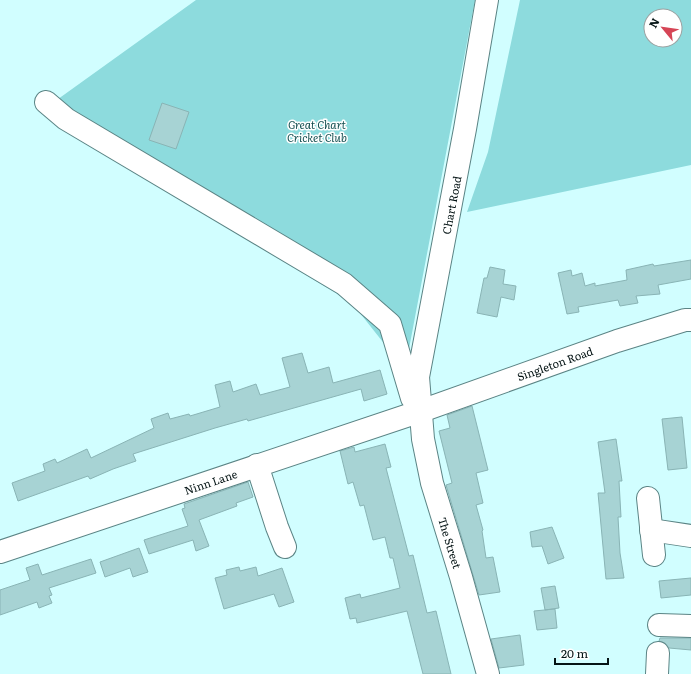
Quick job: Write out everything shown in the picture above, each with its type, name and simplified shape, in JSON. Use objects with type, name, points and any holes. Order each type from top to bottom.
[{"type":"street","name":"Chart Road","points":[[421,411],[418,377],[465,130],[487,0]]},
{"type":"street","points":[[46,102],[66,119],[344,284],[390,324],[413,401],[421,411]]},
{"type":"street","name":"Singleton Road","points":[[421,411],[617,341],[691,320]]},
{"type":"street","name":"Ninn Lane","points":[[0,552],[421,411]]},
{"type":"street","name":"The Street","points":[[421,411],[423,439],[432,483],[461,577],[488,674]]},
{"type":"street","points":[[258,465],[285,548]]},
{"type":"street","points":[[648,498],[654,555]]},
{"type":"street","points":[[651,530],[691,536]]},
{"type":"street","points":[[659,624],[691,626]]},
{"type":"green space","name":"Great Chart Cricket Club","points":[[196,0],[475,0],[405,370],[352,303],[40,112]]},
{"type":"green space","points":[[520,0],[691,0],[691,165],[467,212],[488,152]]},
{"type":"building","points":[[162,103],[189,112],[176,149],[149,140]]},
{"type":"building","points":[[691,260],[691,279],[658,285],[660,294],[636,296],[638,303],[620,306],[618,300],[578,307],[579,312],[567,314],[558,273],[571,270],[572,276],[582,273],[585,286],[595,283],[595,286],[627,280],[626,270],[653,264],[654,266]]},
{"type":"building","points":[[490,267],[505,270],[503,284],[516,286],[514,300],[501,297],[497,317],[477,313],[484,278],[487,278]]},
{"type":"building","points":[[302,353],[308,373],[329,367],[333,383],[380,370],[387,394],[364,401],[361,389],[248,421],[247,419],[215,428],[133,454],[136,461],[90,479],[88,476],[18,501],[12,483],[45,471],[43,464],[55,459],[57,463],[87,449],[91,458],[154,428],[151,419],[168,413],[170,419],[189,414],[190,416],[220,407],[215,385],[230,381],[233,392],[256,384],[260,395],[290,387],[282,358]]},
{"type":"building","points":[[472,406],[488,470],[476,473],[483,503],[476,505],[483,530],[486,558],[493,557],[500,592],[479,595],[446,485],[452,483],[439,431],[450,428],[447,415]]},
{"type":"building","points":[[682,417],[687,468],[668,470],[662,419]]},
{"type":"building","points":[[616,439],[622,481],[619,481],[621,517],[618,517],[620,553],[624,578],[606,579],[598,493],[605,493],[598,442]]},
{"type":"building","points":[[385,444],[391,467],[386,468],[409,556],[413,555],[427,613],[436,611],[451,674],[423,674],[407,611],[357,623],[356,618],[350,619],[345,598],[360,594],[361,598],[400,588],[393,558],[390,558],[385,537],[373,540],[364,505],[360,506],[353,482],[348,484],[340,451],[354,447],[355,452]]},
{"type":"building","points":[[248,482],[253,497],[236,503],[237,506],[199,520],[209,546],[196,551],[193,540],[149,554],[144,540],[188,526],[182,509],[185,508],[184,504]]},
{"type":"building","points":[[552,527],[564,558],[548,564],[542,546],[532,547],[530,532]]},
{"type":"building","points":[[139,548],[148,572],[133,577],[130,568],[105,577],[100,562]]},
{"type":"building","points":[[91,559],[96,573],[49,588],[52,595],[49,596],[52,603],[39,608],[37,602],[0,615],[0,590],[30,580],[26,568],[38,564],[42,575]]},
{"type":"building","points":[[239,567],[240,571],[256,567],[258,576],[282,568],[294,602],[279,607],[274,594],[224,609],[215,578],[227,575],[226,570]]},
{"type":"building","points":[[691,578],[691,595],[661,598],[659,581]]},
{"type":"building","points":[[555,586],[559,608],[545,610],[541,588]]},
{"type":"building","points":[[555,609],[557,628],[537,630],[534,611]]},
{"type":"building","points":[[520,635],[524,665],[499,668],[491,639]]},
{"type":"building","points":[[660,638],[691,638],[691,650],[669,648],[665,643],[659,641]]}]
